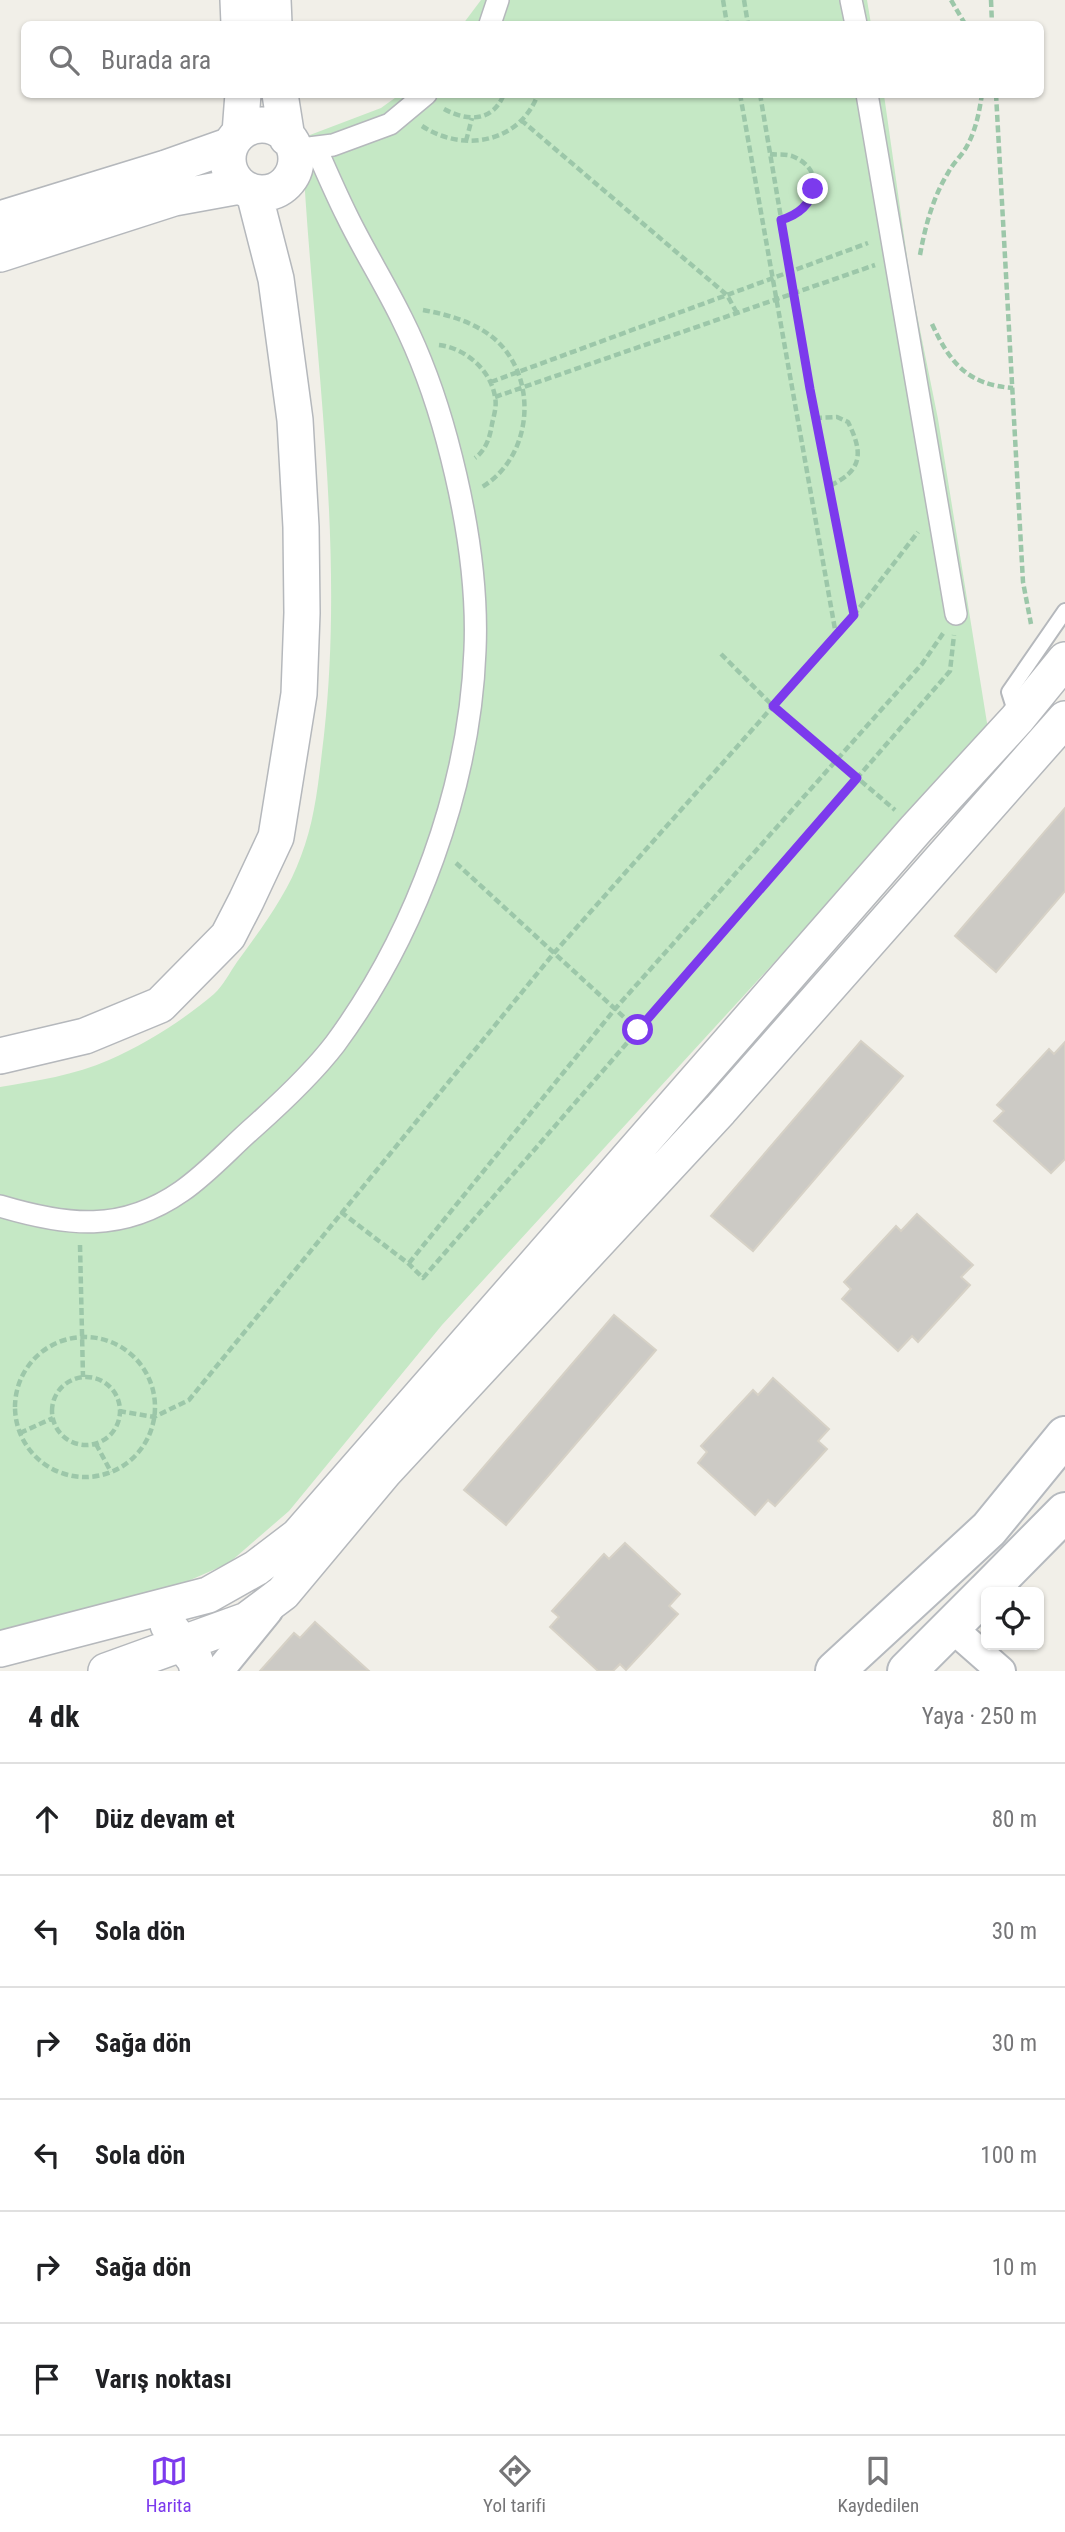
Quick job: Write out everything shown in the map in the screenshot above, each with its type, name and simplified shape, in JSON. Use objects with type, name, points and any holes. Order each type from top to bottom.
[{"type":"main road","points":[[835,1671],[989,1529],[1065,1436]]},
{"type":"main road","points":[[991,1587],[1065,1511]]},
{"type":"main road","points":[[907,1671],[981,1597]]},
{"type":"street","points":[[238,0],[239,21]]},
{"type":"street","points":[[272,0],[274,21]]},
{"type":"street","points":[[491,21],[498,0]]},
{"type":"street","points":[[851,0],[855,21]]},
{"type":"street","points":[[242,98],[235,139],[228,160],[229,167],[231,174],[259,188]]},
{"type":"street","points":[[0,1206],[55,1221],[100,1223],[126,1220],[182,1191],[281,1104],[333,1045],[401,936],[449,810],[470,707],[475,648],[473,589],[460,499],[447,438],[413,344],[398,311],[348,217],[299,145],[281,98]]},
{"type":"street","points":[[0,219],[166,168],[235,139],[254,126],[269,126],[283,132],[299,145],[333,145],[390,124],[408,109],[432,98]]},
{"type":"street","points":[[868,98],[956,614]]},
{"type":"street","points":[[0,254],[174,198],[259,188],[293,174],[299,145]]},
{"type":"street","points":[[0,1056],[85,1036],[160,1005],[228,936],[275,837],[299,694],[301,527],[295,420],[276,279],[259,188]]},
{"type":"street","points":[[0,1649],[208,1595],[256,1567],[298,1536],[916,829],[1017,719],[1056,649]]},
{"type":"street","points":[[219,1671],[385,1471],[720,1110],[1065,719]]},
{"type":"street","points":[[106,1671],[190,1657],[283,1593]]},
{"type":"street","points":[[155,1608],[190,1657]]},
{"type":"street","points":[[951,1628],[1001,1671]]},
{"type":"lane","points":[[1056,649],[1065,611]]},
{"type":"path","points":[[723,0],[726,21]]},
{"type":"path","points":[[744,0],[748,21]]},
{"type":"path","points":[[951,0],[963,21]]},
{"type":"path","points":[[991,0],[992,21]]},
{"type":"path","points":[[432,98],[445,110],[472,118],[490,115],[502,98]]},
{"type":"path","points":[[408,109],[423,128],[442,136],[466,141],[487,140],[504,135],[529,112],[536,98]]},
{"type":"path","points":[[741,98],[836,636]]},
{"type":"path","points":[[761,98],[793,293],[854,615]]},
{"type":"path","points":[[918,264],[930,215],[948,173],[973,133],[981,98]]},
{"type":"path","points":[[996,98],[1023,582],[1031,624],[1056,649]]},
{"type":"path","points":[[466,141],[472,118]]},
{"type":"path","points":[[521,120],[727,295],[737,313]]},
{"type":"path","points":[[770,155],[793,157],[808,167],[813,176],[811,198],[794,216],[781,220]]},
{"type":"path","points":[[492,382],[891,234]]},
{"type":"path","points":[[495,397],[895,258]]},
{"type":"path","points":[[398,311],[424,310],[449,315],[475,326],[498,342],[518,372],[523,387],[523,433],[515,452],[505,469],[488,484],[460,499]]},
{"type":"path","points":[[930,320],[949,358],[962,370],[978,381],[994,387],[1013,388]]},
{"type":"path","points":[[413,344],[445,346],[461,352],[473,360],[492,382],[496,408],[489,440],[481,454],[454,472]]},
{"type":"path","points":[[816,418],[837,417],[848,422],[859,449],[857,462],[851,472],[844,479],[829,486]]},
{"type":"path","points":[[119,1411],[154,1417],[189,1400],[554,953],[854,615],[937,506]]},
{"type":"path","points":[[409,1264],[615,1009],[922,664],[956,614]]},
{"type":"path","points":[[341,1212],[409,1264],[423,1278],[950,671],[956,614]]},
{"type":"path","points":[[721,654],[773,706],[916,829]]},
{"type":"path","points":[[437,846],[638,1030]]},
{"type":"path","points":[[79,1223],[83,1377]]},
{"type":"path","points":[[93,1338],[125,1349],[137,1361],[147,1374],[153,1390],[154,1417],[148,1439],[126,1464],[95,1477],[78,1477],[46,1466],[34,1454],[20,1433],[15,1408],[17,1392],[32,1362],[60,1342],[93,1338]]},
{"type":"path","points":[[83,1377],[99,1379],[113,1389],[120,1405],[119,1411],[118,1421],[110,1435],[96,1444],[80,1445],[64,1439],[54,1426],[51,1409],[56,1394],[67,1382],[83,1377]]},
{"type":"path","points":[[20,1433],[53,1419]]},
{"type":"path","points":[[96,1444],[111,1472]]},
{"type":"green space","points":[[481,0],[867,0],[870,21],[465,21]]},
{"type":"green space","points":[[395,98],[884,98],[911,285],[938,419],[988,729],[442,1325],[289,1511],[229,1563],[154,1596],[0,1633],[0,1087],[83,1070],[122,1054],[164,1031],[214,994],[273,911],[295,870],[306,842],[314,812],[324,735],[330,661],[331,586],[325,436],[302,138],[381,108]]},
{"type":"building","points":[[1065,808],[1065,891],[996,972],[955,936]]},
{"type":"building","points":[[861,1041],[903,1076],[753,1251],[711,1216]]},
{"type":"building","points":[[1065,1042],[1065,1159],[1051,1173],[994,1121],[1004,1111],[997,1105],[1049,1049],[1054,1054]]},
{"type":"building","points":[[917,1214],[973,1265],[961,1277],[970,1285],[918,1342],[912,1336],[898,1351],[842,1299],[851,1289],[844,1282],[896,1226],[901,1231]]},
{"type":"building","points":[[614,1315],[656,1350],[506,1525],[464,1490]]},
{"type":"building","points":[[773,1378],[829,1429],[818,1441],[827,1449],[775,1506],[768,1500],[755,1515],[698,1463],[707,1452],[701,1446],[753,1390],[758,1395]]},
{"type":"building","points":[[625,1543],[680,1594],[669,1606],[678,1614],[626,1670],[620,1664],[613,1671],[598,1671],[550,1627],[559,1617],[552,1611],[604,1554],[609,1559]]},
{"type":"building","points":[[315,1622],[369,1671],[260,1671],[294,1633],[300,1638]]},
{"type":"route","points":[[638,1030],[857,778],[773,706],[854,615],[810,389],[781,220],[794,216],[805,206],[813,189]]}]
